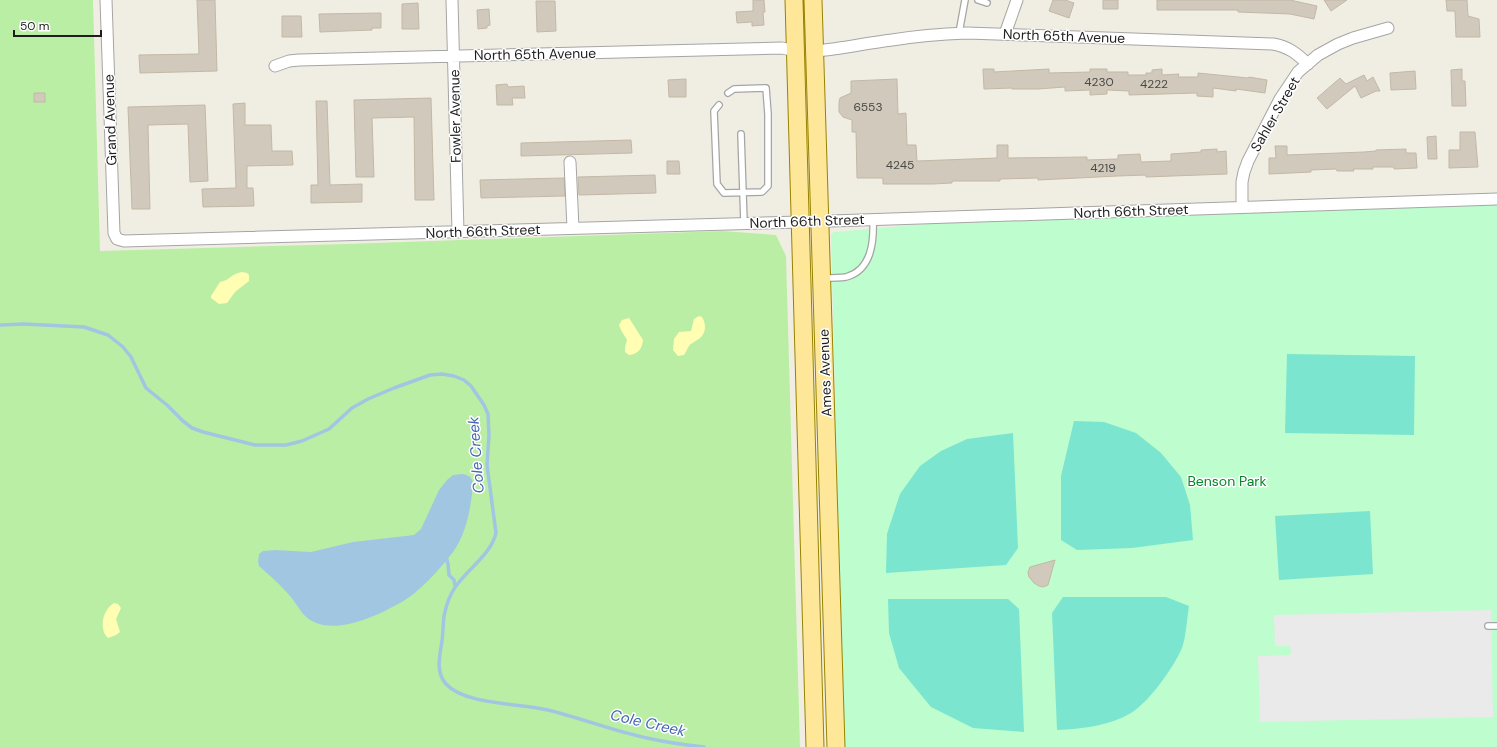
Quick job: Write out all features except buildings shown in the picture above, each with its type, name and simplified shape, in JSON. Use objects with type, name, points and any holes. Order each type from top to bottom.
[{"type":"main road","name":"Ames Avenue","points":[[794,0],[815,747]]},
{"type":"main road","name":"Ames Avenue","points":[[813,0],[836,747]]},
{"type":"street","name":"Grand Avenue","points":[[106,0],[114,233],[117,239]]},
{"type":"street","name":"Fowler Avenue","points":[[452,0],[458,232]]},
{"type":"street","points":[[1005,34],[1017,0]]},
{"type":"street","name":"Sahler Street","points":[[1242,207],[1242,182],[1248,161],[1289,84],[1298,72],[1318,55],[1338,44],[1388,28]]},
{"type":"street","name":"North 65th Avenue","points":[[815,51],[836,50],[892,40],[941,34],[1005,34],[1273,44],[1282,45],[1292,50],[1308,64]]},
{"type":"street","name":"North 65th Avenue","points":[[275,66],[289,61],[299,60],[782,48],[796,51]]},
{"type":"street","points":[[570,162],[573,228]]},
{"type":"street","name":"North 66th Street","points":[[117,239],[124,242],[801,222],[1497,199]]},
{"type":"lane","points":[[959,33],[965,0]]},
{"type":"lane","points":[[978,0],[988,3]]},
{"type":"lane","points":[[719,105],[714,111],[717,184],[724,193],[762,192],[768,186],[768,114],[766,88],[734,89],[728,93]]},
{"type":"lane","points":[[741,134],[744,223]]},
{"type":"lane","points":[[822,279],[848,276],[864,265],[870,255],[872,245],[873,219]]},
{"type":"lane","points":[[1488,626],[1497,626]]},
{"type":"green space","points":[[0,0],[93,0],[100,251],[722,231],[776,235],[786,256],[800,747],[0,747]]},
{"type":"green space","name":"Benson Park","points":[[1497,205],[1497,747],[844,747],[831,234],[834,232],[926,224]]},
{"type":"sand","points":[[242,272],[249,275],[249,281],[235,292],[227,303],[219,304],[211,298],[220,282]]},
{"type":"sand","points":[[699,316],[702,317],[705,323],[704,333],[690,345],[684,355],[678,356],[673,350],[674,339],[679,332],[691,331],[694,319]]},
{"type":"sand","points":[[629,318],[643,340],[642,346],[639,350],[635,354],[629,355],[625,352],[627,340],[619,325],[622,320]]},
{"type":"sand","points":[[114,603],[118,604],[121,608],[116,619],[120,632],[108,638],[103,630],[103,619],[107,610]]},
{"type":"shaded area","points":[[1287,354],[1415,356],[1414,435],[1285,433]]},
{"type":"shaded area","points":[[1074,421],[1104,422],[1136,433],[1161,453],[1181,477],[1190,505],[1193,540],[1132,548],[1077,550],[1061,540],[1061,476]]},
{"type":"shaded area","points":[[1013,433],[1018,548],[1006,565],[886,573],[887,534],[900,494],[920,466],[941,451],[967,439]]},
{"type":"shaded area","points":[[462,474],[469,476],[473,483],[469,514],[461,539],[436,573],[421,588],[399,604],[376,615],[350,624],[337,626],[314,622],[306,617],[293,599],[259,566],[259,554],[263,551],[275,550],[311,552],[353,542],[414,535],[421,529],[439,490],[453,475]]},
{"type":"shaded area","points":[[1370,511],[1373,574],[1279,580],[1275,516]]},
{"type":"shaded area","points":[[1063,597],[1166,597],[1189,606],[1182,648],[1178,656],[1153,693],[1131,713],[1105,724],[1076,729],[1057,730],[1052,613]]},
{"type":"shaded area","points":[[888,599],[1008,599],[1019,609],[1024,732],[973,728],[931,707],[899,668],[889,633]]},
{"type":"shaded area","points":[[1491,610],[1493,717],[1260,722],[1258,656],[1290,655],[1292,651],[1289,646],[1275,646],[1274,615]]},
{"type":"waterway","name":"Cole Creek","points":[[0,325],[24,324],[84,327],[108,335],[123,347],[131,357],[146,388],[192,428],[255,445],[286,445],[302,441],[329,429],[352,408],[368,399],[430,375],[442,374],[454,376],[464,380],[471,386],[484,405],[488,414],[489,435],[487,465],[496,533],[485,554],[461,579],[448,600],[444,616],[439,658],[440,674],[446,684],[455,691],[479,700],[548,710],[634,735],[704,747]]},
{"type":"waterway","points":[[447,560],[449,575],[454,580],[455,586]]}]
